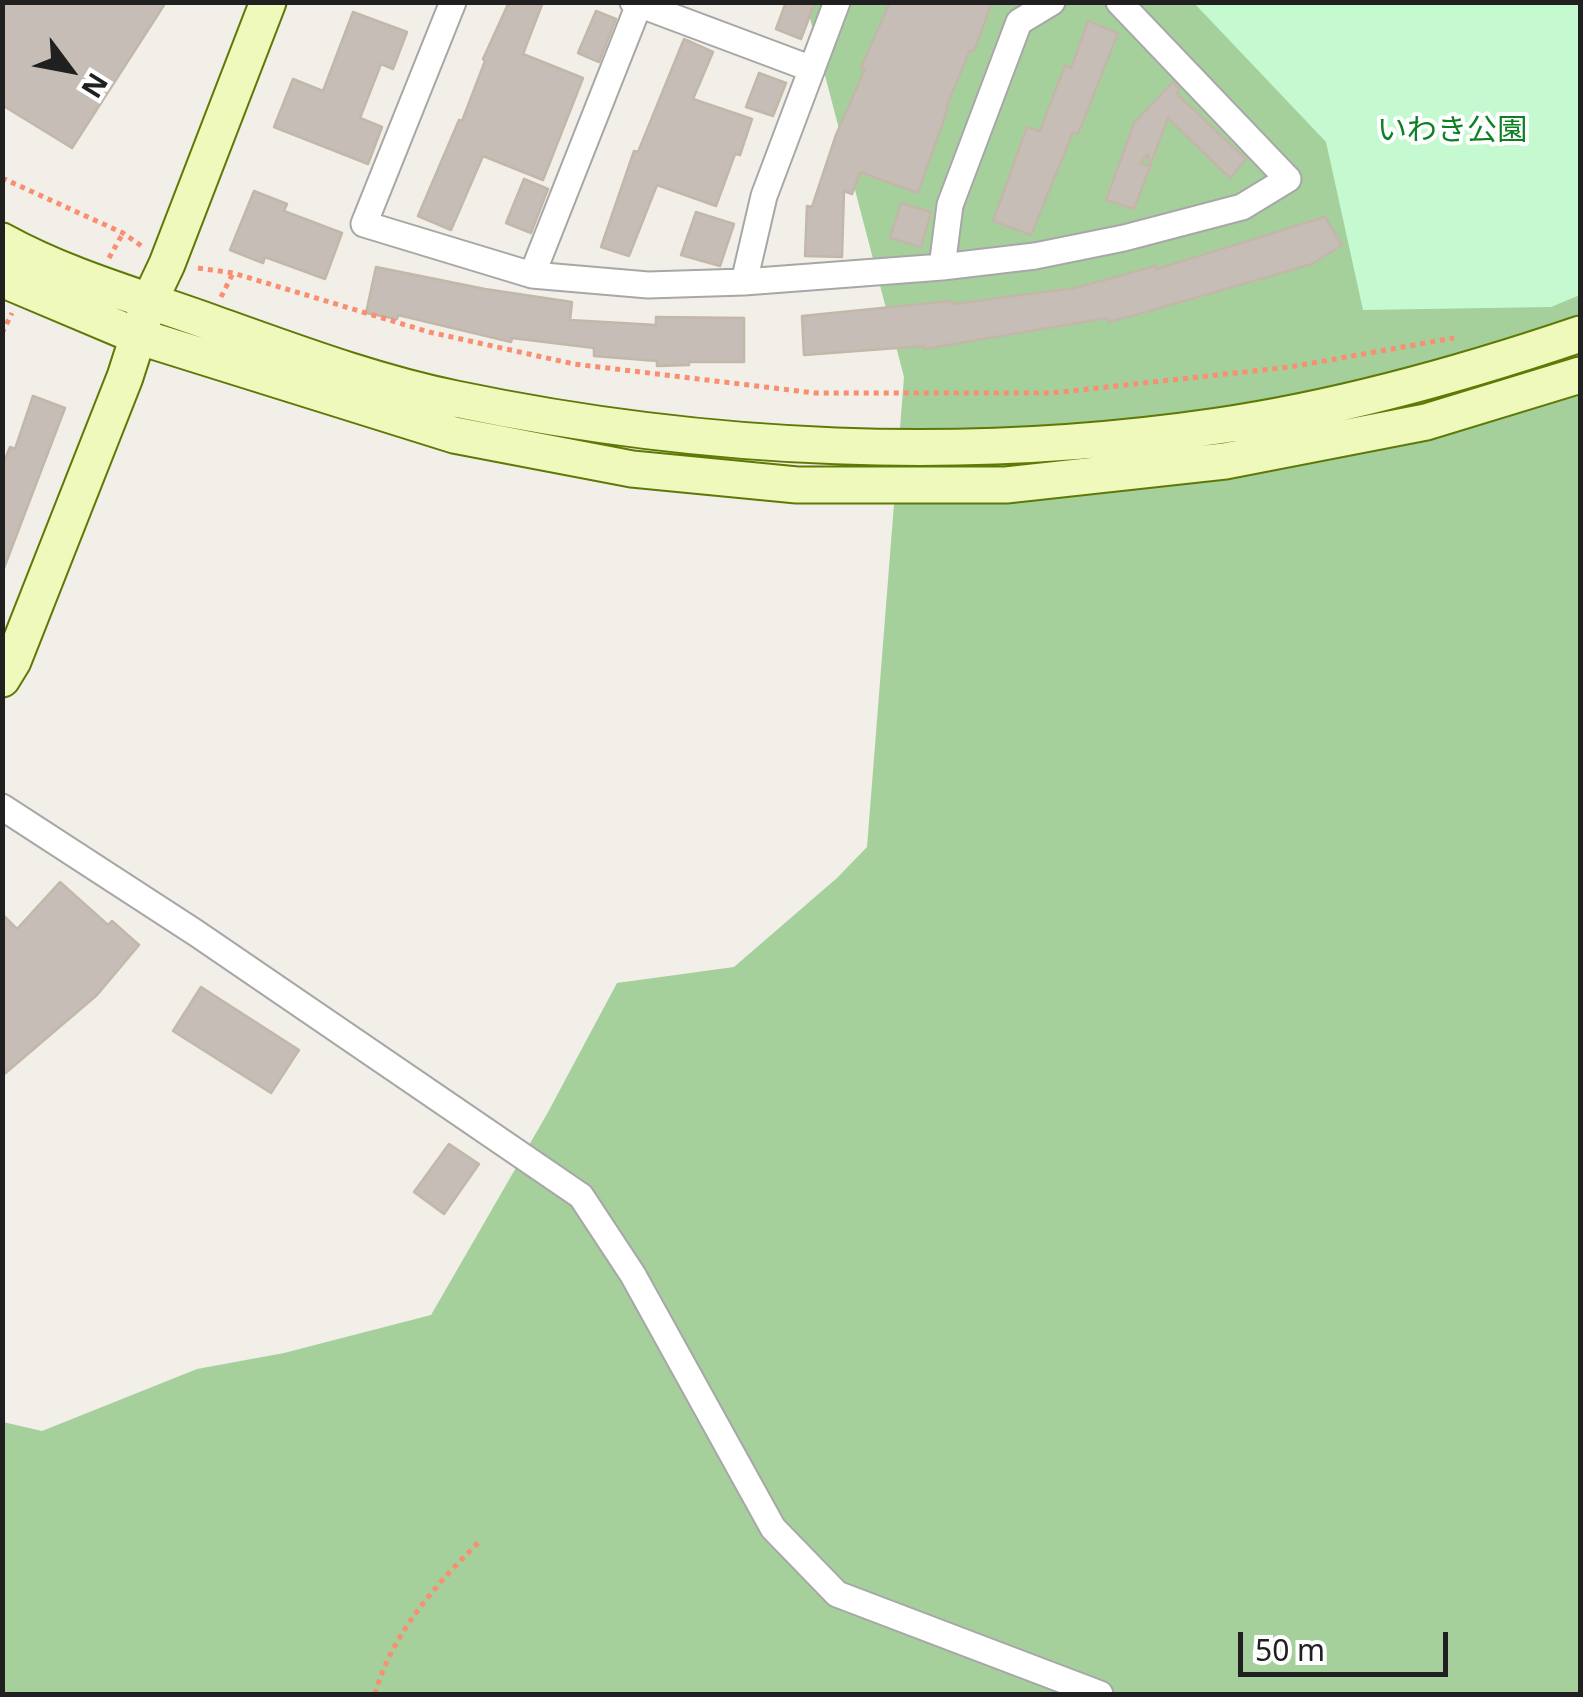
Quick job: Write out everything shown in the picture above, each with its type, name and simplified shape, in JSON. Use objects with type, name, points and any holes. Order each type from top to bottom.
[{"type":"street","points":[[2,680],[125,377],[149,302],[168,264],[268,2]]},
{"type":"street","points":[[453,2],[364,224],[532,275],[648,284],[744,282],[942,268],[1035,256],[1242,208],[1288,179],[1119,2]]},
{"type":"street","points":[[744,282],[764,196],[837,2]]},
{"type":"street","points":[[942,268],[950,205],[1019,22],[1052,2]]},
{"type":"street","points":[[532,275],[637,3],[812,70]]},
{"type":"street","points":[[2,241],[149,302],[314,360],[454,399],[641,430],[879,449],[1002,446],[1219,426],[1466,372],[1580,334]]},
{"type":"street","points":[[2,279],[137,336],[454,435],[632,469],[796,485],[1006,484],[1225,462],[1426,422],[1580,375]]},
{"type":"street","points":[[2,808],[196,933],[581,1196],[634,1275],[773,1528],[838,1594],[1100,1694]]},
{"type":"path","points":[[2,178],[122,233],[168,264],[233,273],[429,332],[574,364],[815,394],[1052,393],[1290,367],[1455,338]]},
{"type":"path","points":[[375,1694],[388,1658],[431,1594],[480,1542]]},
{"type":"green space","points":[[806,3],[1580,3],[1580,1694],[3,1694],[3,1422],[42,1431],[197,1369],[284,1353],[431,1315],[617,983],[734,967],[867,847],[904,377]]},
{"type":"green space","name":"いわき公園","points":[[1194,3],[1580,3],[1580,295],[1551,307],[1363,310],[1326,142]]},
{"type":"building","points":[[2,2],[166,2],[72,148],[2,105]]},
{"type":"building","points":[[509,2],[543,2],[523,54],[583,78],[543,180],[483,156],[451,230],[418,216],[459,120],[462,121],[483,59]]},
{"type":"building","points":[[786,2],[815,2],[801,39],[776,29]]},
{"type":"building","points":[[890,2],[992,2],[974,51],[970,50],[946,107],[918,193],[860,172],[852,194],[844,191],[842,257],[805,256],[807,206],[812,207],[836,135],[865,69],[861,68]]},
{"type":"building","points":[[596,11],[616,19],[599,62],[578,53]]},
{"type":"building","points":[[353,12],[407,32],[393,69],[381,64],[360,118],[382,127],[368,164],[274,127],[293,79],[323,91]]},
{"type":"building","points":[[1088,21],[1118,33],[1078,134],[1073,132],[1031,235],[993,221],[1027,127],[1040,131],[1065,65],[1071,68]]},
{"type":"building","points":[[684,39],[713,52],[693,99],[752,119],[740,155],[735,154],[716,206],[657,185],[629,256],[601,247],[634,151],[638,152]]},
{"type":"building","points":[[759,73],[786,83],[773,116],[746,107]]},
{"type":"building","points":[[1173,82],[1179,89],[1177,94],[1246,159],[1230,178],[1168,118],[1150,166],[1148,154],[1140,163],[1150,167],[1134,209],[1106,200],[1134,123]]},
{"type":"building","points":[[524,179],[548,189],[531,233],[506,223]]},
{"type":"building","points":[[254,191],[287,204],[284,211],[342,233],[325,279],[265,257],[263,263],[230,250]]},
{"type":"building","points":[[901,203],[931,212],[921,247],[890,238]]},
{"type":"building","points":[[696,212],[734,224],[720,266],[681,255]]},
{"type":"building","points":[[1325,217],[1342,245],[1312,264],[1142,313],[1108,322],[1107,318],[924,349],[804,355],[802,316],[952,301],[953,304],[1075,288],[1156,266],[1157,269]]},
{"type":"building","points":[[376,267],[572,302],[570,320],[656,325],[656,317],[744,318],[744,362],[657,366],[657,361],[594,356],[594,348],[512,338],[511,342],[398,315],[397,319],[366,313]]},
{"type":"building","points":[[33,396],[65,408],[4,568],[2,467],[10,447],[15,449]]},
{"type":"building","points":[[60,882],[108,925],[112,921],[139,945],[97,995],[2,1076],[2,914],[17,929]]},
{"type":"building","points":[[201,987],[299,1050],[271,1093],[173,1031]]},
{"type":"building","points":[[449,1144],[479,1164],[444,1214],[414,1192]]}]
